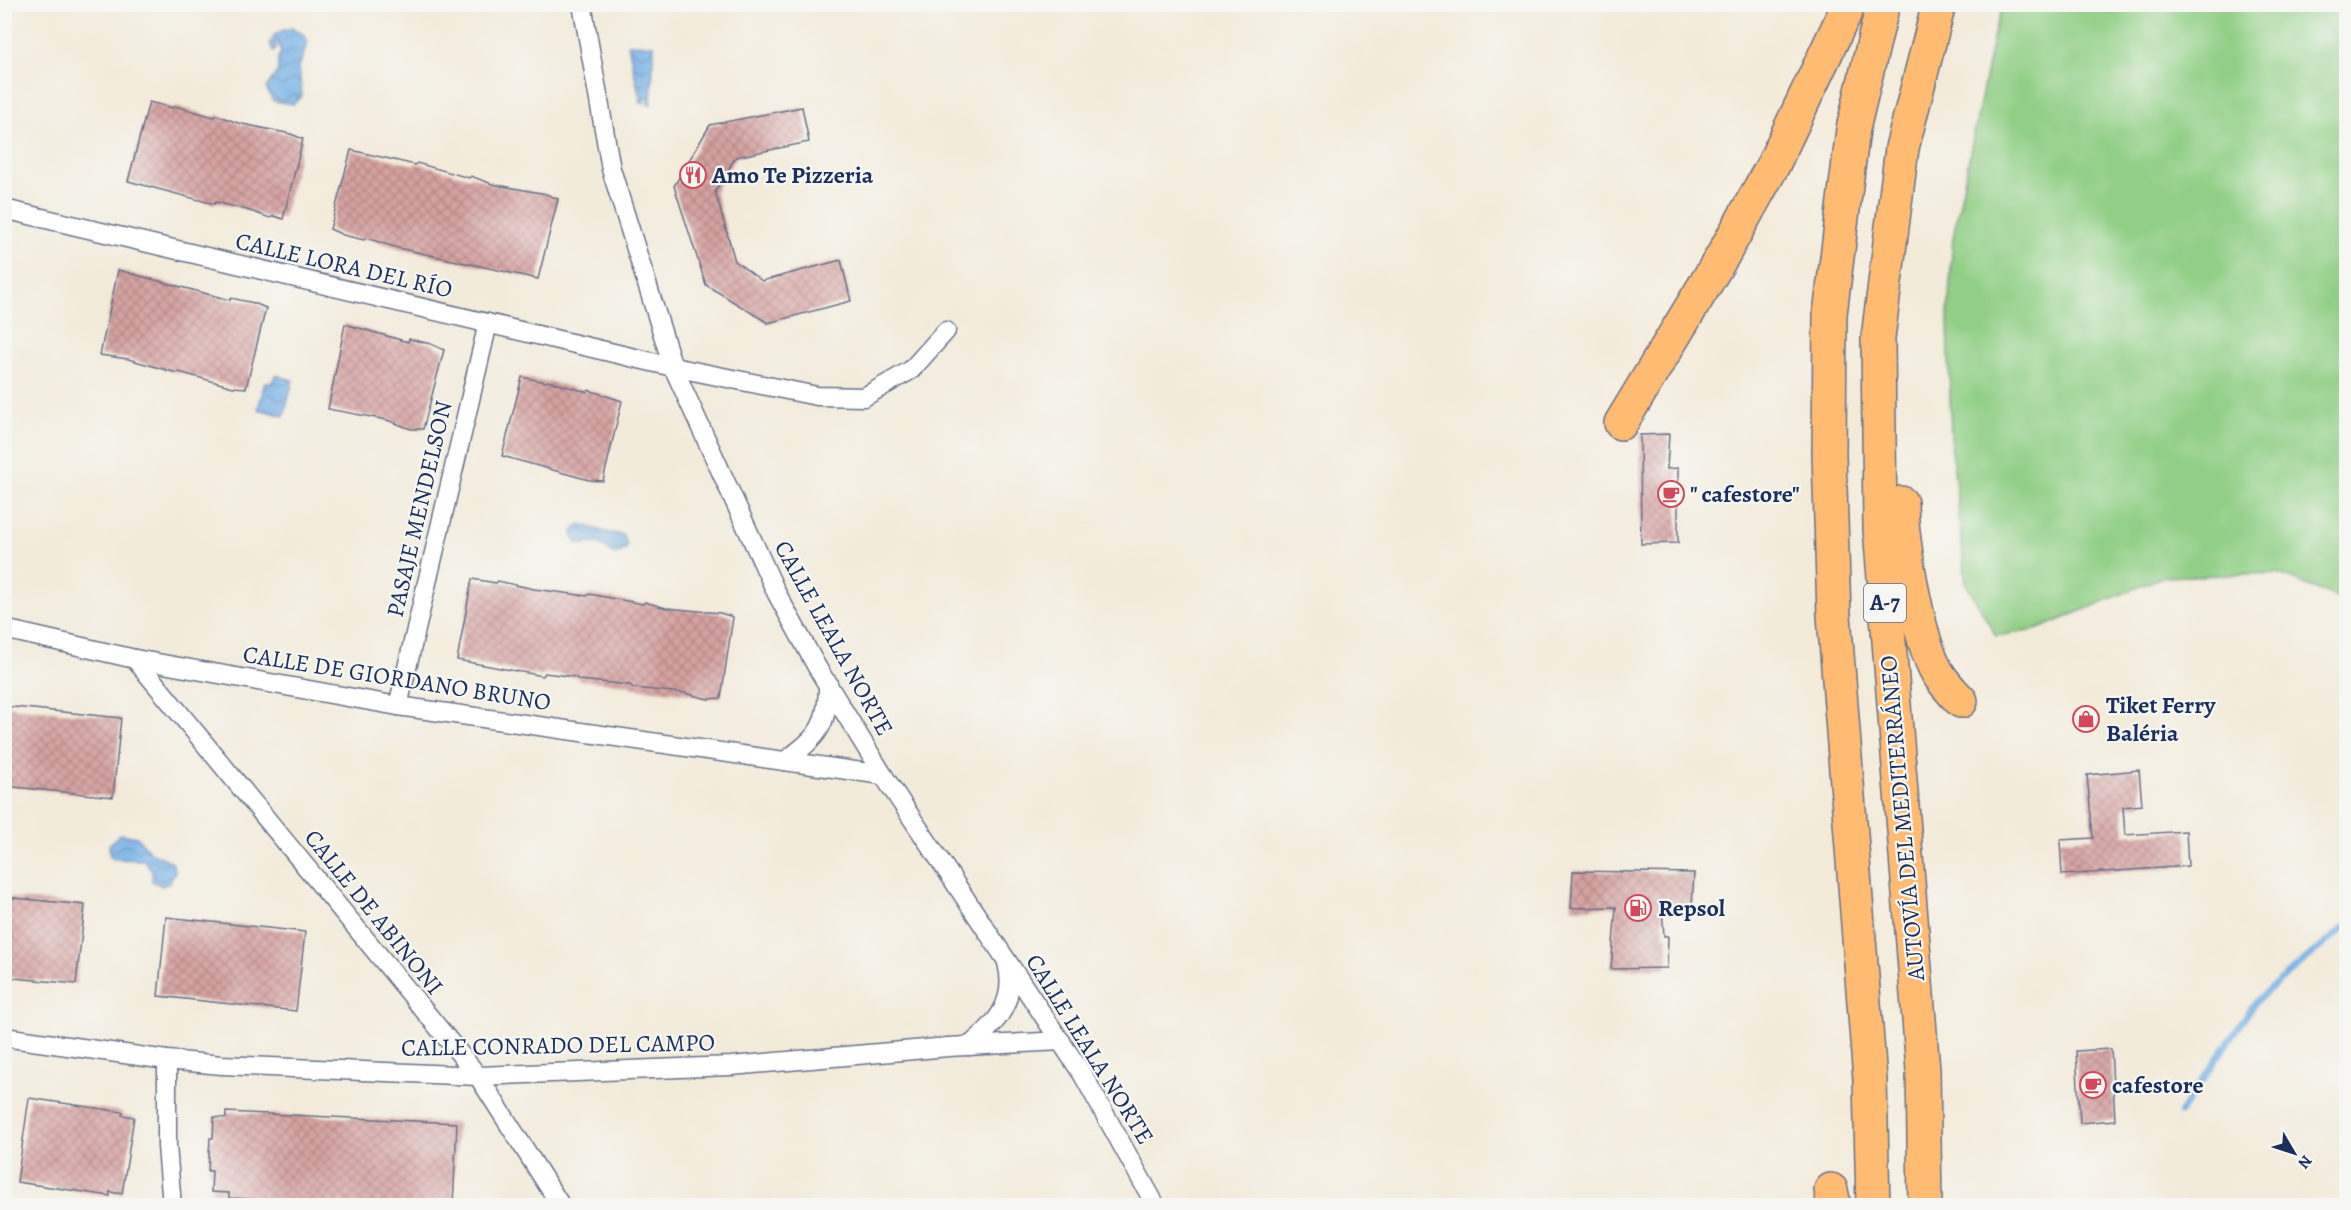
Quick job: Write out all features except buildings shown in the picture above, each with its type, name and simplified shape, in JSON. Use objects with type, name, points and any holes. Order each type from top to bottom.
[{"type":"highway","points":[[1621,423],[1724,255],[1773,165],[1849,4]]},
{"type":"highway","name":"AUTOVÍA DEL MEDITERRÁNEO","points":[[1874,1206],[1870,1080],[1834,615],[1828,455],[1830,314],[1853,129],[1883,4]]},
{"type":"highway","name":"AUTOVÍA DEL MEDITERRÁNEO","points":[[1925,1206],[1923,1070],[1880,528],[1878,338],[1902,148],[1939,4]]},
{"type":"highway","points":[[1892,229],[1901,304],[1902,535],[1936,671],[1961,701]]},
{"type":"street","name":"CALLE LEALA NORTE","points":[[582,4],[611,169],[673,367],[777,594],[883,775],[1083,1075],[1156,1206]]},
{"type":"street","name":"CALLE LORA DEL RÍO","points":[[4,209],[673,367],[817,396],[864,397],[911,370],[946,331]]},
{"type":"street","name":"PASAJE MENDELSON","points":[[398,706],[488,323]]},
{"type":"street","name":"CALLE DE GIORDANO BRUNO","points":[[4,628],[135,659],[398,706],[883,775]]},
{"type":"street","name":"CALLE DE ABINONI","points":[[135,659],[478,1076],[561,1206]]},
{"type":"street","points":[[785,761],[814,739],[822,728],[828,702],[828,683]]},
{"type":"street","points":[[969,1046],[994,1026],[1008,1003],[1009,973],[1006,959]]},
{"type":"street","name":"CALLE CONRADO DEL CAMPO","points":[[4,1037],[167,1060],[222,1065],[478,1076],[731,1066],[969,1046],[1061,1041]]},
{"type":"street","points":[[167,1060],[167,1146],[172,1206]]},
{"type":"green space","points":[[2003,5],[2346,5],[2346,601],[2277,573],[2162,577],[2036,630],[1996,636],[1966,583],[1951,441],[1948,314],[1953,237],[1995,29]]},
{"type":"water","points":[[291,28],[303,34],[308,41],[299,67],[302,96],[293,104],[273,101],[266,88],[278,71],[278,57],[281,53],[278,42],[275,43],[276,49],[273,51],[270,43],[276,33]]},
{"type":"water","points":[[628,44],[654,45],[651,104],[648,104],[648,99],[644,98],[644,103],[641,103]]},
{"type":"water","points":[[275,375],[293,380],[284,416],[258,409],[265,382],[272,383]]},
{"type":"water","points":[[580,524],[623,535],[627,544],[626,549],[616,555],[598,543],[578,544],[572,536],[573,531]]},
{"type":"water","points":[[120,834],[137,837],[150,852],[172,862],[175,872],[169,883],[162,886],[152,881],[152,870],[144,860],[114,859],[110,856],[109,845]]},
{"type":"waterway","points":[[2180,1113],[2257,1000],[2346,926]]},
{"type":"place","name":"Amo Te Pizzeria","points":[[693,175]]},
{"type":"place","name":"\" cafestore\"","points":[[1671,494]]},
{"type":"place","name":"Tiket Ferry Baléria","points":[[2086,719]]},
{"type":"place","name":"Repsol","points":[[1638,908]]},
{"type":"place","name":"cafestore","points":[[2093,1085]]}]
